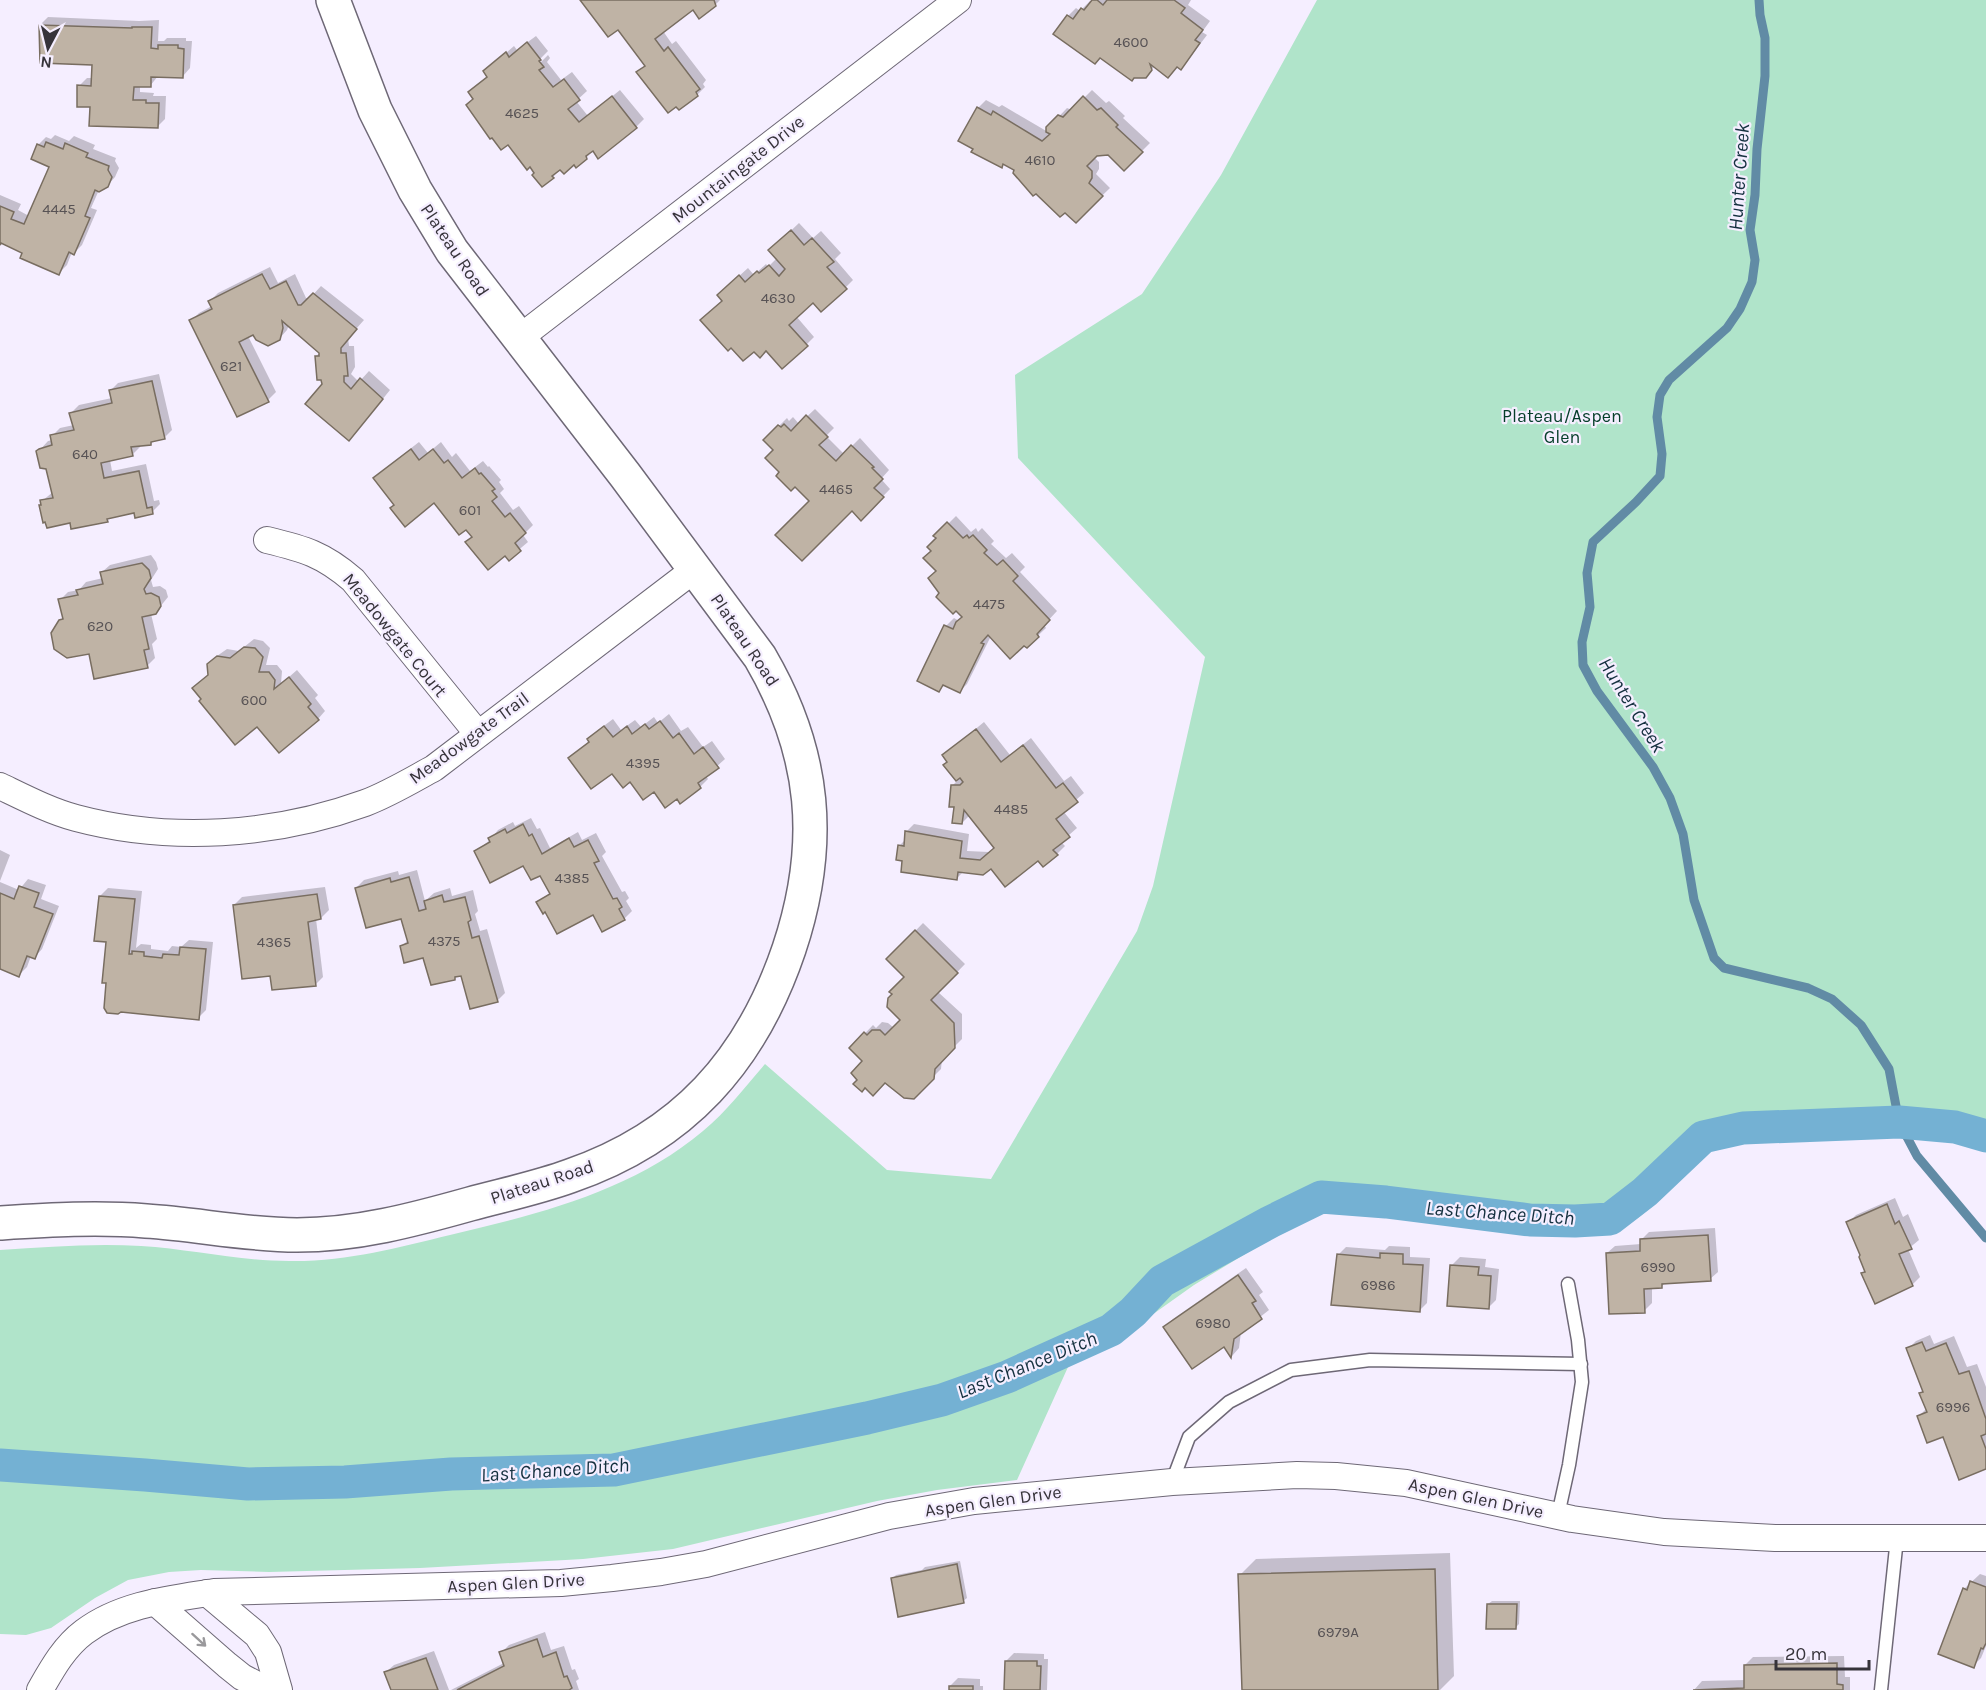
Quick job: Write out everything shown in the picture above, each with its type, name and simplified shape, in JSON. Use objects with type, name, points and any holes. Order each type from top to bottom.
[{"type":"street","name":"Plateau Road","points":[[0,1223],[107,1219],[296,1235],[331,1234],[361,1231],[409,1221],[572,1176],[656,1134],[723,1075],[740,1052],[770,999],[796,924],[807,872],[811,837],[810,803],[806,776],[779,689],[760,657],[625,475],[452,251],[415,190],[366,91],[333,0]]},
{"type":"street","name":"Mountaingate Drive","points":[[518,339],[958,0]]},
{"type":"street","name":"Meadowgate Court","points":[[267,540],[320,555],[335,564],[353,580],[478,734]]},
{"type":"street","name":"Meadowgate Trail","points":[[0,786],[75,818],[174,833],[225,832],[324,816],[366,802],[434,768],[695,569]]},
{"type":"street","name":"Aspen Glen Drive","points":[[40,1690],[56,1663],[84,1632],[123,1611],[154,1602],[207,1593],[561,1582],[661,1572],[716,1562],[889,1516],[965,1502],[1029,1494],[1234,1477],[1336,1476],[1406,1483],[1615,1526],[1719,1536],[1986,1538]]},
{"type":"street","points":[[207,1593],[257,1635],[268,1652],[279,1690]]},
{"type":"street","points":[[154,1602],[242,1677],[267,1690]]},
{"type":"lane","points":[[1558,1515],[1569,1465],[1582,1382],[1568,1284]]},
{"type":"lane","points":[[1172,1482],[1189,1437],[1229,1402],[1291,1370],[1370,1360],[1581,1364]]},
{"type":"lane","points":[[1881,1690],[1897,1538]]},
{"type":"green space","name":"Plateau/Aspen Glen","points":[[1317,0],[1986,0],[1986,1151],[1941,1133],[1906,1130],[1778,1136],[1735,1141],[1713,1149],[1700,1158],[1642,1215],[1629,1224],[1609,1232],[1565,1234],[1326,1212],[1288,1228],[1194,1285],[1135,1327],[1068,1367],[1017,1480],[937,1490],[877,1501],[673,1549],[583,1559],[420,1568],[169,1572],[128,1580],[95,1598],[51,1628],[26,1635],[0,1634],[0,1250],[123,1245],[252,1259],[310,1261],[410,1245],[550,1209],[615,1185],[646,1170],[675,1152],[712,1123],[736,1099],[765,1064],[887,1170],[991,1179],[1137,931],[1153,886],[1205,657],[1018,458],[1015,375],[1142,294],[1221,175]]},
{"type":"building","points":[[580,0],[714,0],[716,6],[699,19],[693,10],[655,39],[664,51],[668,47],[700,89],[696,92],[698,96],[679,110],[676,107],[668,113],[636,72],[645,66],[618,30],[608,37]]},
{"type":"building","points":[[1092,0],[1097,0],[1103,5],[1107,0],[1174,0],[1185,8],[1181,13],[1203,30],[1195,40],[1200,43],[1181,70],[1177,67],[1168,78],[1150,64],[1152,70],[1146,78],[1134,78],[1132,81],[1100,58],[1095,64],[1053,34],[1067,15],[1073,19],[1081,8],[1084,10]]},
{"type":"building","points":[[39,25],[152,27],[151,48],[158,49],[158,45],[178,45],[178,48],[184,49],[183,78],[151,77],[151,87],[134,87],[133,100],[159,103],[158,128],[89,126],[90,107],[77,107],[77,85],[91,86],[92,65],[40,63]]},
{"type":"building","points":[[527,42],[544,67],[539,70],[553,87],[564,79],[580,100],[568,109],[579,122],[612,96],[637,128],[598,159],[593,151],[576,168],[574,165],[564,174],[560,170],[542,187],[532,175],[534,173],[530,167],[527,170],[508,145],[501,150],[492,138],[490,139],[466,105],[473,99],[468,92],[487,77],[483,71],[506,52],[509,57]]},
{"type":"building","points":[[1083,96],[1097,110],[1101,108],[1118,125],[1116,127],[1143,152],[1124,171],[1108,155],[1097,156],[1087,166],[1092,171],[1089,183],[1103,196],[1076,223],[1065,213],[1060,217],[1036,194],[1033,196],[1013,173],[1014,170],[1003,164],[1002,168],[971,152],[973,149],[958,141],[977,107],[991,115],[993,111],[1042,141],[1050,134],[1046,132],[1046,127],[1058,115],[1063,117]]},
{"type":"building","points":[[46,142],[63,149],[65,143],[88,153],[86,157],[109,166],[108,170],[112,177],[108,187],[99,192],[95,190],[85,216],[90,218],[74,255],[69,252],[59,275],[20,258],[22,253],[1,243],[0,245],[0,206],[14,212],[11,219],[24,224],[49,167],[31,159],[37,144],[44,147]]},
{"type":"building","points":[[791,230],[804,245],[812,238],[834,262],[827,267],[847,289],[821,312],[813,303],[789,325],[808,346],[782,369],[766,351],[760,358],[754,352],[743,361],[731,348],[728,351],[700,320],[722,301],[717,295],[739,275],[745,282],[757,271],[759,273],[769,265],[779,276],[785,269],[768,250]]},
{"type":"building","points":[[262,274],[270,289],[286,281],[298,305],[301,305],[313,293],[357,329],[341,348],[341,353],[346,353],[348,376],[344,376],[344,382],[351,389],[360,378],[383,399],[349,441],[305,404],[322,384],[321,380],[317,380],[315,356],[319,356],[319,353],[282,321],[280,340],[268,346],[256,340],[253,335],[239,342],[269,402],[237,417],[189,320],[212,309],[208,301]]},
{"type":"building","points":[[152,381],[165,439],[151,442],[151,445],[131,447],[133,456],[101,463],[104,478],[139,471],[147,508],[152,507],[153,514],[135,518],[134,513],[107,519],[108,522],[71,529],[70,523],[47,528],[45,522],[43,523],[40,500],[53,498],[46,469],[40,468],[36,451],[52,445],[50,435],[74,430],[69,413],[112,403],[109,390]]},
{"type":"building","points":[[806,415],[828,437],[819,445],[836,461],[851,445],[874,467],[872,468],[883,479],[874,488],[884,497],[861,521],[852,511],[802,561],[775,535],[809,501],[795,487],[791,491],[776,476],[779,472],[765,458],[773,450],[763,440],[778,425],[781,427],[784,424],[791,431]]},
{"type":"building","points":[[411,449],[419,460],[433,449],[444,463],[448,460],[462,478],[475,468],[479,474],[481,473],[495,489],[492,491],[497,497],[492,501],[505,517],[510,513],[526,533],[515,543],[521,551],[509,561],[505,556],[488,570],[465,542],[472,537],[466,530],[459,535],[434,503],[405,527],[390,508],[394,505],[373,478]]},
{"type":"building","points":[[947,522],[963,538],[973,535],[987,550],[984,553],[997,565],[1003,560],[1018,576],[1013,581],[1050,620],[1037,634],[1039,637],[1027,648],[1024,646],[1010,659],[988,635],[981,643],[984,644],[960,693],[943,685],[939,692],[917,681],[944,625],[953,629],[962,617],[956,611],[953,614],[936,597],[939,593],[928,578],[936,571],[923,558],[931,551],[927,547],[936,538],[933,536]]},
{"type":"building","points":[[142,563],[149,570],[151,578],[144,589],[146,594],[151,593],[159,597],[161,606],[156,614],[142,617],[149,649],[144,650],[148,668],[94,679],[89,654],[67,658],[54,649],[51,633],[59,620],[63,619],[58,599],[78,595],[76,590],[103,584],[100,572]]},
{"type":"building","points":[[244,647],[255,648],[263,657],[259,672],[269,672],[275,680],[274,689],[289,677],[311,704],[308,707],[319,720],[279,753],[257,727],[235,745],[199,701],[201,699],[192,688],[208,675],[207,664],[217,656],[230,658]]},
{"type":"building","points":[[660,721],[673,738],[679,733],[694,754],[703,747],[719,768],[698,783],[701,788],[680,804],[677,799],[665,808],[654,792],[643,800],[630,782],[623,788],[612,774],[591,789],[568,758],[589,742],[587,739],[604,726],[613,737],[627,726],[632,734],[645,724],[649,729]]},
{"type":"building","points":[[976,729],[1001,762],[1023,745],[1056,788],[1063,783],[1078,802],[1056,819],[1070,837],[1053,850],[1058,855],[1043,867],[1038,861],[1005,887],[991,869],[983,875],[958,872],[957,880],[901,872],[902,861],[896,860],[898,845],[904,846],[905,831],[962,841],[960,858],[980,860],[994,848],[964,810],[962,824],[952,823],[954,807],[949,807],[951,785],[960,785],[963,782],[960,778],[956,781],[943,765],[947,762],[942,755]]},
{"type":"building","points":[[523,824],[529,836],[532,834],[542,854],[569,838],[574,847],[588,840],[599,861],[594,863],[613,899],[617,898],[622,907],[619,909],[625,920],[602,932],[593,915],[557,934],[545,912],[543,914],[536,902],[550,894],[540,876],[531,880],[523,866],[490,883],[474,851],[490,842],[488,838],[505,829],[507,833]]},
{"type":"building","points":[[409,877],[419,911],[426,909],[424,901],[442,895],[444,902],[465,897],[471,920],[468,922],[472,938],[479,936],[498,1002],[470,1009],[461,976],[455,977],[455,980],[431,985],[423,958],[404,963],[400,946],[408,943],[401,919],[366,928],[355,888],[390,878],[391,882]]},
{"type":"building","points":[[19,886],[39,893],[34,907],[53,914],[35,959],[27,956],[19,977],[0,969],[0,893],[14,899]]},
{"type":"building","points":[[317,894],[321,919],[308,922],[316,986],[272,990],[270,976],[242,979],[233,905]]},
{"type":"building","points":[[99,896],[135,899],[129,954],[132,954],[132,951],[144,952],[144,956],[162,958],[163,954],[179,955],[180,947],[206,949],[199,1020],[121,1012],[107,1013],[104,1008],[106,983],[102,983],[106,942],[94,941]]},
{"type":"building","points":[[915,930],[958,973],[931,1000],[954,1023],[955,1048],[935,1069],[934,1079],[914,1099],[904,1098],[885,1083],[873,1096],[865,1088],[862,1092],[853,1084],[857,1080],[851,1073],[862,1061],[849,1048],[864,1032],[867,1035],[872,1030],[880,1030],[885,1035],[900,1020],[887,1007],[888,998],[892,994],[889,992],[904,977],[886,959]]},
{"type":"building","points":[[1887,1204],[1895,1224],[1899,1221],[1912,1249],[1899,1254],[1913,1286],[1875,1304],[1861,1273],[1865,1272],[1846,1222]]},
{"type":"building","points":[[1708,1235],[1711,1281],[1662,1284],[1662,1288],[1644,1289],[1645,1313],[1609,1314],[1606,1253],[1640,1251],[1640,1239]]},
{"type":"building","points":[[1380,1253],[1403,1254],[1403,1264],[1423,1265],[1420,1312],[1331,1305],[1337,1254],[1380,1258]]},
{"type":"building","points":[[1450,1265],[1479,1267],[1478,1275],[1491,1276],[1489,1309],[1447,1306]]},
{"type":"building","points":[[1238,1275],[1256,1301],[1252,1303],[1262,1319],[1234,1339],[1231,1358],[1224,1347],[1192,1369],[1163,1327]]},
{"type":"building","points":[[1922,1342],[1926,1351],[1946,1343],[1959,1374],[1969,1371],[1986,1419],[1986,1434],[1981,1436],[1986,1449],[1986,1469],[1959,1480],[1943,1437],[1927,1443],[1917,1416],[1927,1412],[1919,1393],[1923,1392],[1906,1348]]},
{"type":"building","points":[[957,1564],[964,1603],[898,1617],[891,1578]]},
{"type":"building","points":[[1435,1569],[1438,1690],[1242,1690],[1238,1574]]},
{"type":"building","points":[[1970,1581],[1986,1587],[1986,1643],[1983,1649],[1981,1648],[1974,1668],[1938,1654],[1963,1588],[1967,1590]]},
{"type":"building","points":[[1487,1604],[1517,1604],[1516,1629],[1486,1629]]},
{"type":"building","points":[[537,1639],[543,1657],[556,1652],[564,1677],[567,1676],[572,1688],[569,1690],[457,1690],[504,1666],[499,1652]]},
{"type":"building","points":[[426,1658],[438,1690],[391,1690],[384,1672]]},
{"type":"building","points":[[1005,1661],[1037,1661],[1037,1666],[1041,1666],[1040,1690],[1004,1690]]},
{"type":"building","points":[[1837,1663],[1837,1684],[1843,1685],[1843,1690],[1693,1690],[1744,1688],[1744,1665]]},
{"type":"building","points":[[949,1686],[973,1686],[973,1690],[949,1690]]},
{"type":"waterway","name":"Hunter Creek","points":[[1759,0],[1765,38],[1765,76],[1750,230],[1755,260],[1752,282],[1740,309],[1727,328],[1669,380],[1660,395],[1657,417],[1662,454],[1660,476],[1593,542],[1587,573],[1590,607],[1582,642],[1583,665],[1597,691],[1653,767],[1670,798],[1683,834],[1694,900],[1714,958],[1724,968],[1808,988],[1832,999],[1861,1025],[1889,1069],[1899,1122],[1917,1156],[1986,1238]]},
{"type":"waterway","name":"Last Chance Ditch","points":[[0,1465],[248,1484],[345,1482],[451,1474],[614,1470],[867,1418],[942,1400],[1007,1377],[1111,1330],[1133,1312],[1162,1281],[1321,1197],[1386,1202],[1530,1220],[1610,1219],[1645,1192],[1703,1137],[1743,1128],[1899,1122],[1955,1127],[1986,1136]]}]
